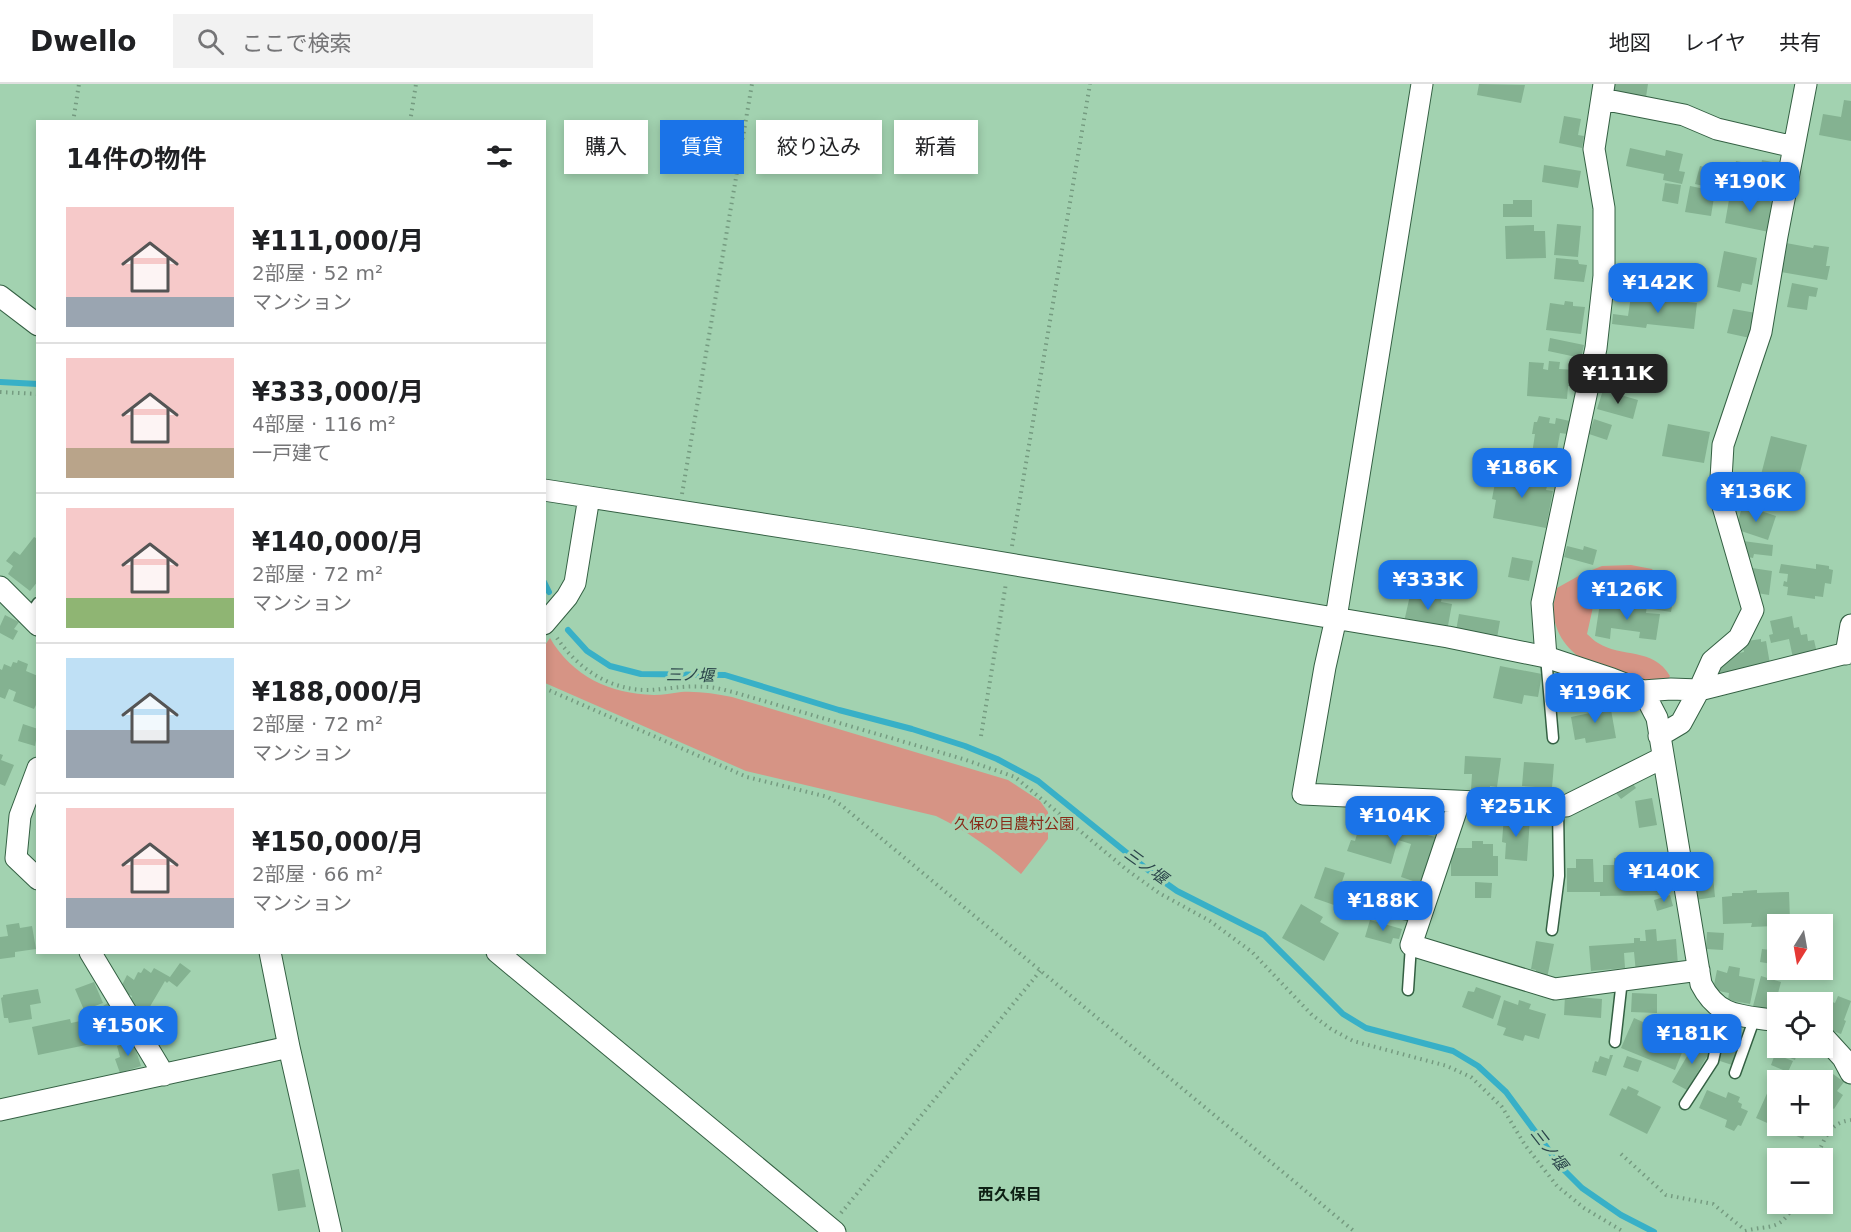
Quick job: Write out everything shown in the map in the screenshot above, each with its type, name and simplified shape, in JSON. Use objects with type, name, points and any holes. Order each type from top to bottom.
[{"type":"street","points":[[1422,84],[1336,618],[1325,666],[1303,795],[1566,807],[1662,758]]},
{"type":"street","points":[[1659,736],[1681,723],[1712,661],[1739,638],[1752,610],[1720,496],[1723,445],[1761,332],[1806,84]]},
{"type":"street","points":[[1546,657],[1542,603],[1596,348],[1604,276],[1604,208],[1594,149],[1603,92],[1684,115],[1717,129],[1794,147]]},
{"type":"street","points":[[0,296],[36,323]]},
{"type":"street","points":[[546,490],[853,538],[1448,637],[1546,657],[1643,691],[1699,690],[1848,653],[1851,625]]},
{"type":"street","points":[[546,622],[567,597],[575,583],[589,497]]},
{"type":"street","points":[[0,587],[35,615]]},
{"type":"street","points":[[1643,691],[1657,718],[1701,984],[1709,999],[1724,1012],[1767,1019]]},
{"type":"street","points":[[36,773],[20,816],[16,858],[36,877]]},
{"type":"street","points":[[1459,802],[1411,945],[1555,989],[1699,969]]},
{"type":"street","points":[[91,954],[164,1075]]},
{"type":"street","points":[[270,954],[331,1232]]},
{"type":"street","points":[[500,954],[832,1230]]},
{"type":"street","points":[[0,1110],[289,1047]]},
{"type":"street","points":[[1833,1047],[1843,1058],[1851,1073]]},
{"type":"lane","points":[[1546,657],[1553,738]]},
{"type":"lane","points":[[1552,930],[1559,876],[1558,807]]},
{"type":"lane","points":[[1342,911],[1384,910],[1421,916]]},
{"type":"lane","points":[[1408,990],[1411,945]]},
{"type":"lane","points":[[1615,1042],[1622,980]]},
{"type":"lane","points":[[1685,1104],[1713,1061],[1724,1012]]},
{"type":"lane","points":[[1735,1073],[1755,1017]]},
{"type":"path","points":[[73,120],[79,84]]},
{"type":"path","points":[[410,120],[416,84]]},
{"type":"path","points":[[679,512],[752,84]]},
{"type":"path","points":[[981,736],[1090,84]]},
{"type":"path","points":[[0,392],[36,394]]},
{"type":"path","points":[[546,622],[574,659],[586,670],[610,684],[647,690],[705,687],[733,692],[963,759],[1015,777],[1127,870],[1159,893],[1210,921],[1252,952],[1312,1015],[1331,1029],[1353,1041],[1447,1066],[1471,1077],[1502,1107],[1525,1145],[1557,1186],[1584,1208],[1624,1232]]},
{"type":"path","points":[[546,689],[747,777],[828,797],[841,805],[1356,1232]]},
{"type":"path","points":[[832,1230],[1041,970]]},
{"type":"path","points":[[1821,1148],[1829,1131],[1841,1122],[1851,1120]]},
{"type":"path","points":[[1621,1154],[1666,1195],[1713,1204],[1745,1231],[1777,1228],[1790,1214]]},
{"type":"green space","points":[[1631,565],[1652,569],[1658,577],[1652,590],[1631,590],[1609,595],[1593,607],[1587,634],[1607,648],[1655,661],[1670,676],[1665,684],[1629,678],[1594,666],[1579,657],[1566,645],[1557,630],[1553,605],[1557,588],[1602,566]]},
{"type":"green space","name":"久保の目農村公園","points":[[550,638],[569,663],[608,687],[638,694],[694,692],[732,697],[1008,780],[1040,801],[1048,812],[1048,839],[1021,874],[980,842],[936,816],[746,771],[546,683],[546,644]]},
{"type":"building","points":[[1479,84],[1525,85],[1521,103],[1477,95]]},
{"type":"building","points":[[1613,84],[1648,84],[1646,97],[1612,92]]},
{"type":"building","points":[[1844,100],[1851,101],[1851,141],[1819,135],[1823,114],[1841,117]]},
{"type":"building","points":[[1564,116],[1581,119],[1578,135],[1584,136],[1582,148],[1559,143]]},
{"type":"building","points":[[1630,148],[1665,156],[1666,150],[1683,154],[1679,171],[1685,172],[1682,184],[1663,180],[1664,174],[1626,166]]},
{"type":"building","points":[[1762,160],[1772,162],[1769,182],[1774,183],[1773,188],[1749,184],[1747,191],[1732,188],[1736,161],[1761,166]]},
{"type":"building","points":[[1544,165],[1581,171],[1578,188],[1542,182]]},
{"type":"building","points":[[1700,166],[1724,171],[1720,190],[1695,184]]},
{"type":"building","points":[[1665,183],[1681,185],[1678,204],[1662,201]]},
{"type":"building","points":[[1690,186],[1715,191],[1711,216],[1685,212]]},
{"type":"building","points":[[1730,194],[1774,202],[1769,232],[1725,223]]},
{"type":"building","points":[[1513,200],[1532,200],[1532,217],[1503,217],[1503,204],[1513,204]]},
{"type":"building","points":[[1557,224],[1581,226],[1578,257],[1554,255]]},
{"type":"building","points":[[1534,225],[1534,231],[1545,231],[1546,258],[1506,259],[1505,226]]},
{"type":"building","points":[[1786,243],[1813,248],[1814,245],[1829,247],[1826,266],[1830,266],[1827,280],[1781,272]]},
{"type":"building","points":[[1724,251],[1757,258],[1752,285],[1742,283],[1740,292],[1717,287]]},
{"type":"building","points":[[1556,258],[1578,260],[1579,264],[1587,265],[1584,282],[1554,279]]},
{"type":"building","points":[[1792,283],[1818,288],[1816,297],[1809,296],[1807,310],[1787,307]]},
{"type":"building","points":[[1631,296],[1697,303],[1694,329],[1647,324],[1646,328],[1612,324],[1613,314],[1628,316]]},
{"type":"building","points":[[1565,301],[1573,302],[1573,306],[1585,307],[1581,334],[1546,330],[1550,303],[1564,305]]},
{"type":"building","points":[[1733,309],[1756,313],[1750,338],[1727,333]]},
{"type":"building","points":[[1550,338],[1584,345],[1581,358],[1548,351]]},
{"type":"building","points":[[1549,361],[1560,362],[1559,369],[1577,370],[1576,386],[1568,386],[1567,399],[1527,396],[1529,362],[1544,363],[1543,369],[1548,370]]},
{"type":"building","points":[[1603,390],[1638,400],[1633,419],[1597,409]]},
{"type":"building","points":[[1539,416],[1550,418],[1549,423],[1555,424],[1556,418],[1570,421],[1567,434],[1560,433],[1555,461],[1552,461],[1552,458],[1532,454],[1534,422],[1537,422]]},
{"type":"building","points":[[1594,419],[1612,425],[1607,440],[1589,434]]},
{"type":"building","points":[[1668,424],[1710,432],[1704,463],[1662,456]]},
{"type":"building","points":[[1771,436],[1807,445],[1791,507],[1755,498]]},
{"type":"building","points":[[1519,468],[1530,470],[1528,479],[1548,483],[1546,490],[1553,491],[1546,528],[1493,518],[1496,500],[1492,499],[1497,472],[1517,476]]},
{"type":"building","points":[[1743,505],[1776,516],[1768,540],[1735,529]]},
{"type":"building","points":[[34,537],[36,538],[36,584],[30,591],[8,574],[13,566],[6,561],[14,551],[20,555]]},
{"type":"building","points":[[1743,541],[1773,545],[1772,556],[1754,554],[1753,558],[1748,557],[1748,554],[1744,552]]},
{"type":"building","points":[[1567,546],[1583,550],[1584,546],[1597,550],[1593,565],[1564,557]]},
{"type":"building","points":[[1512,557],[1533,561],[1529,581],[1508,577]]},
{"type":"building","points":[[1781,564],[1816,569],[1816,564],[1829,566],[1829,569],[1833,570],[1831,584],[1825,583],[1823,597],[1815,596],[1815,599],[1787,595],[1788,587],[1783,586],[1784,581],[1787,582],[1788,574],[1779,573]]},
{"type":"building","points":[[1752,568],[1772,571],[1769,595],[1757,593],[1751,576]]},
{"type":"building","points":[[1411,591],[1442,597],[1441,602],[1452,604],[1447,631],[1404,622]]},
{"type":"building","points":[[1659,591],[1674,594],[1671,612],[1652,609],[1654,597],[1658,598]]},
{"type":"building","points":[[1600,603],[1634,608],[1635,603],[1647,605],[1646,613],[1660,614],[1656,640],[1639,638],[1640,632],[1611,628],[1610,639],[1595,636]]},
{"type":"building","points":[[1459,614],[1500,621],[1497,638],[1456,631]]},
{"type":"building","points":[[5,615],[19,622],[14,629],[18,631],[13,640],[0,633],[0,626]]},
{"type":"building","points":[[1792,616],[1794,628],[1799,627],[1801,635],[1807,634],[1808,641],[1814,640],[1817,653],[1793,658],[1789,639],[1771,643],[1769,635],[1773,634],[1770,621]]},
{"type":"building","points":[[1761,639],[1761,642],[1766,641],[1770,664],[1718,677],[1716,674],[1730,658],[1729,655],[1744,652],[1743,647],[1748,646],[1747,641]]},
{"type":"building","points":[[18,660],[28,664],[26,671],[36,675],[34,709],[13,701],[16,692],[9,689],[5,699],[0,697],[0,669],[2,670],[4,664],[11,667],[13,662],[17,663]]},
{"type":"building","points":[[1500,666],[1542,674],[1538,697],[1524,695],[1522,704],[1493,698]]},
{"type":"building","points":[[1602,703],[1602,705],[1610,704],[1616,738],[1586,743],[1585,738],[1575,740],[1571,717],[1590,713],[1588,705]]},
{"type":"building","points":[[23,724],[36,728],[35,746],[18,741]]},
{"type":"building","points":[[0,754],[3,755],[1,760],[14,765],[5,786],[0,784]]},
{"type":"building","points":[[1465,756],[1501,758],[1497,787],[1490,786],[1490,791],[1471,790],[1472,774],[1464,774]]},
{"type":"building","points":[[1524,762],[1554,764],[1552,788],[1522,786]]},
{"type":"building","points":[[1630,780],[1636,788],[1621,799],[1615,792]]},
{"type":"building","points":[[1652,798],[1657,825],[1639,828],[1635,801]]},
{"type":"building","points":[[1504,816],[1530,818],[1527,861],[1505,859],[1506,843],[1502,842]]},
{"type":"building","points":[[1361,820],[1402,832],[1405,822],[1421,827],[1419,833],[1436,837],[1422,884],[1401,877],[1411,844],[1398,840],[1391,864],[1347,851],[1351,840],[1355,841]]},
{"type":"building","points":[[1472,841],[1493,844],[1493,856],[1498,856],[1498,876],[1451,876],[1451,848],[1472,848]]},
{"type":"building","points":[[1614,858],[1621,858],[1621,864],[1630,864],[1630,875],[1645,875],[1645,863],[1663,863],[1664,895],[1600,896],[1600,892],[1567,892],[1567,868],[1576,868],[1576,859],[1593,859],[1594,882],[1603,882],[1603,865],[1614,865]]},
{"type":"building","points":[[1325,867],[1345,873],[1334,905],[1314,898]]},
{"type":"building","points":[[1713,876],[1715,897],[1695,900],[1693,879]]},
{"type":"building","points":[[1475,882],[1492,883],[1491,898],[1475,898]]},
{"type":"building","points":[[1743,891],[1789,892],[1790,914],[1767,914],[1767,926],[1751,927],[1752,923],[1723,924],[1722,897],[1732,896],[1732,893],[1743,893]]},
{"type":"building","points":[[1670,895],[1673,906],[1657,911],[1654,900]]},
{"type":"building","points":[[1301,904],[1323,917],[1320,922],[1339,933],[1324,961],[1282,938]]},
{"type":"building","points":[[1370,920],[1402,929],[1399,939],[1393,938],[1391,944],[1365,937]]},
{"type":"building","points":[[19,923],[20,928],[32,926],[36,949],[15,952],[15,957],[0,959],[0,937],[8,936],[6,925]]},
{"type":"building","points":[[1656,929],[1657,941],[1676,939],[1678,965],[1636,973],[1634,952],[1624,953],[1625,968],[1591,971],[1589,946],[1634,943],[1634,938],[1646,941],[1645,930]]},
{"type":"building","points":[[1707,932],[1724,933],[1723,950],[1706,949]]},
{"type":"building","points":[[1536,941],[1554,944],[1547,978],[1535,975],[1536,970],[1531,969]]},
{"type":"building","points":[[1762,949],[1767,950],[1767,963],[1760,962]]},
{"type":"building","points":[[180,963],[191,971],[177,987],[165,981],[145,1015],[136,1010],[130,1001],[132,996],[124,993],[121,987],[127,975],[134,980],[138,972],[141,973],[144,968],[151,973],[154,968],[170,977]]},
{"type":"building","points":[[1729,966],[1740,968],[1739,976],[1755,979],[1750,1004],[1728,1000],[1729,993],[1713,990],[1717,970],[1727,973]]},
{"type":"building","points":[[1761,976],[1767,978],[1767,980],[1781,982],[1778,992],[1767,992],[1767,1010],[1753,1006]]},
{"type":"building","points":[[94,982],[103,1003],[84,1010],[75,989]]},
{"type":"building","points":[[1476,987],[1501,996],[1493,1019],[1462,1007],[1468,991],[1474,992]]},
{"type":"building","points":[[38,989],[41,1003],[30,1005],[32,1019],[9,1023],[8,1018],[4,1018],[1,998],[3,995]]},
{"type":"building","points":[[1632,993],[1657,994],[1657,1013],[1631,1012]]},
{"type":"building","points":[[1565,996],[1602,999],[1601,1018],[1564,1015]]},
{"type":"building","points":[[1838,996],[1851,1001],[1841,1034],[1833,1031],[1833,1002],[1835,1003]]},
{"type":"building","points":[[1504,1000],[1518,1005],[1519,1000],[1531,1004],[1529,1009],[1546,1014],[1539,1039],[1525,1035],[1523,1041],[1503,1035],[1506,1028],[1497,1025]]},
{"type":"building","points":[[108,1003],[124,1027],[109,1036],[93,1012]]},
{"type":"building","points":[[1634,1018],[1663,1031],[1665,1026],[1676,1030],[1672,1039],[1682,1043],[1680,1049],[1683,1050],[1675,1070],[1621,1048]]},
{"type":"building","points":[[1706,1018],[1717,1020],[1713,1038],[1703,1036]]},
{"type":"building","points":[[70,1019],[71,1023],[85,1020],[87,1030],[99,1028],[105,1037],[91,1040],[91,1044],[38,1055],[32,1027]]},
{"type":"building","points":[[1697,1039],[1712,1048],[1687,1090],[1672,1082]]},
{"type":"building","points":[[133,1041],[141,1066],[120,1073],[115,1059],[120,1057],[117,1046]]},
{"type":"building","points":[[1723,1044],[1738,1050],[1732,1065],[1717,1060]]},
{"type":"building","points":[[1610,1055],[1613,1055],[1606,1076],[1592,1072],[1595,1061],[1598,1062],[1600,1056],[1609,1059]]},
{"type":"building","points":[[1627,1056],[1642,1061],[1638,1072],[1623,1067]]},
{"type":"building","points":[[1774,1058],[1793,1061],[1789,1070],[1771,1065]]},
{"type":"building","points":[[1833,1074],[1844,1082],[1837,1091],[1843,1095],[1834,1109]]},
{"type":"building","points":[[1628,1086],[1639,1091],[1637,1095],[1661,1107],[1647,1134],[1609,1115],[1622,1088],[1626,1090]]},
{"type":"building","points":[[1707,1090],[1726,1098],[1728,1092],[1740,1097],[1738,1102],[1742,1104],[1741,1108],[1748,1111],[1741,1126],[1738,1125],[1734,1131],[1725,1127],[1727,1120],[1699,1108]]},
{"type":"building","points":[[1767,1093],[1767,1123],[1756,1118]]},
{"type":"building","points":[[299,1169],[306,1207],[278,1211],[272,1174]]},
{"type":"waterway","name":"三ノ堰","points":[[0,382],[36,384]]},
{"type":"waterway","name":"三ノ堰","points":[[546,586],[549,592]]},
{"type":"waterway","name":"三ノ堰","points":[[568,630],[587,651],[610,666],[641,674],[725,675],[965,746],[997,759],[1038,781],[1177,891],[1264,935],[1343,1014],[1366,1028],[1453,1051],[1478,1066],[1506,1092],[1562,1168],[1582,1188],[1621,1215],[1654,1232]]},
{"type":"district","name":"西久保目","points":[[1010,1194]]}]
